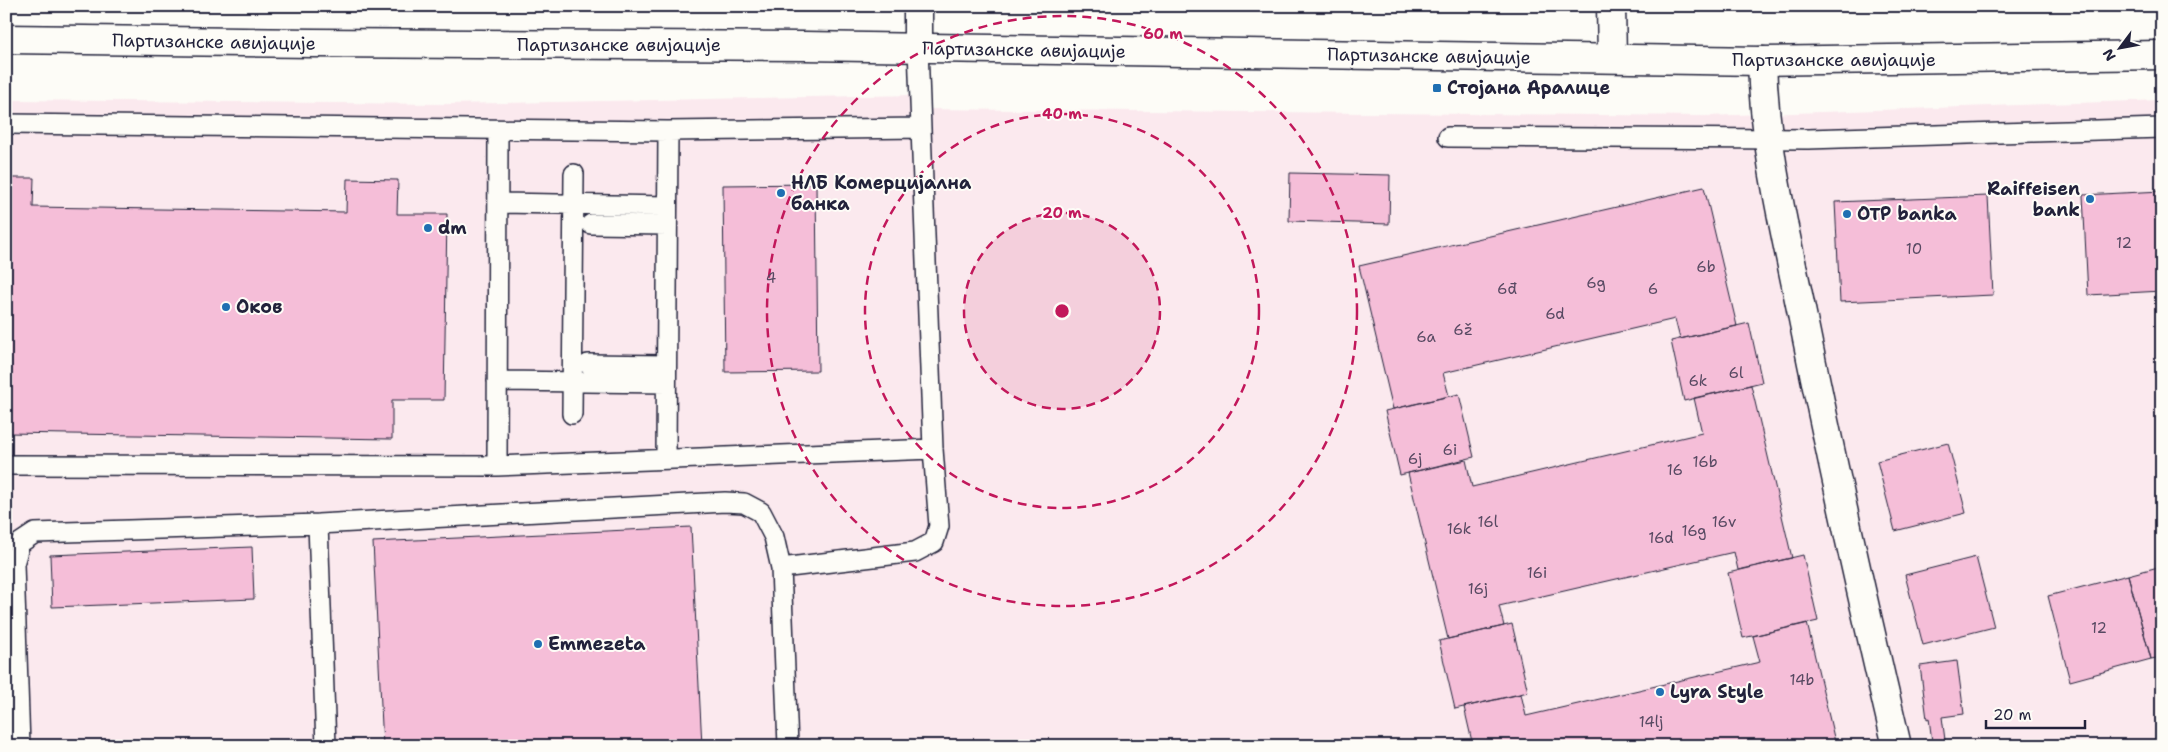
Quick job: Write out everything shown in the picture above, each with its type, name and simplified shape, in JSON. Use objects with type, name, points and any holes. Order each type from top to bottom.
[{"type":"main road","points":[[918,6],[918,48]]},
{"type":"main road","points":[[1611,6],[1612,58]]},
{"type":"main road","name":"Партизанске авијације","points":[[6,39],[918,48],[1762,61],[2162,55]]},
{"type":"main road","points":[[1762,61],[1767,139],[1821,406],[1866,615],[1897,746]]},
{"type":"lane","points":[[781,568],[915,552],[934,542],[938,526],[933,448],[918,48]]},
{"type":"lane","points":[[6,124],[668,131],[921,128]]},
{"type":"lane","points":[[1448,137],[1767,139],[2162,128]]},
{"type":"lane","points":[[497,466],[498,130]]},
{"type":"lane","points":[[666,458],[668,131]]},
{"type":"lane","points":[[572,414],[574,174]]},
{"type":"lane","points":[[498,204],[667,206]]},
{"type":"lane","points":[[592,224],[667,225]]},
{"type":"lane","points":[[588,364],[666,374]]},
{"type":"lane","points":[[497,381],[572,382],[666,374]]},
{"type":"lane","points":[[6,465],[497,466],[933,448]]},
{"type":"lane","points":[[20,746],[14,564],[20,543],[35,533],[318,524],[725,502],[744,503],[761,512],[774,537],[781,568],[788,746]]},
{"type":"lane","points":[[318,524],[326,746]]},
{"type":"shaded area","points":[[917,95],[918,109],[1706,116],[2162,100],[2162,746],[6,746],[6,100],[446,104]]},
{"type":"building","points":[[1290,173],[1390,175],[1389,224],[1289,221]]},
{"type":"building","name":"Оков","points":[[6,178],[34,178],[33,207],[346,212],[347,179],[398,180],[397,214],[447,214],[444,400],[392,400],[392,439],[6,433]]},
{"type":"building","points":[[816,184],[818,371],[725,372],[723,185]]},
{"type":"building","points":[[1704,187],[1737,326],[1680,339],[1675,319],[1443,373],[1449,396],[1393,409],[1359,266]]},
{"type":"building","points":[[2162,191],[2162,291],[2088,295],[2083,195]]},
{"type":"building","points":[[1988,196],[1993,295],[1840,302],[1835,202]]},
{"type":"building","points":[[1749,323],[1762,382],[1684,401],[1671,341]]},
{"type":"building","points":[[1751,385],[1792,558],[1738,570],[1734,552],[1499,606],[1504,626],[1448,639],[1408,473],[1466,460],[1472,487],[1702,433],[1694,398]]},
{"type":"building","points":[[1459,394],[1474,457],[1400,475],[1385,411]]},
{"type":"building","points":[[1948,443],[1966,513],[1895,531],[1877,461]]},
{"type":"building","name":"Emmezeta","points":[[691,527],[702,746],[383,746],[373,542]]},
{"type":"building","points":[[252,547],[254,599],[52,607],[50,555]]},
{"type":"building","points":[[1803,555],[1818,621],[1743,638],[1728,573]]},
{"type":"building","points":[[1976,557],[1994,627],[1923,645],[1905,575]]},
{"type":"building","points":[[2162,566],[2162,657],[2151,659],[2128,575]]},
{"type":"building","points":[[2128,575],[2151,659],[2070,681],[2048,596]]},
{"type":"building","points":[[1807,623],[1836,746],[1473,746],[1464,707],[1521,694],[1526,716],[1760,662],[1753,636]]},
{"type":"building","points":[[1512,624],[1528,692],[1455,709],[1439,641]]},
{"type":"building","points":[[1957,661],[1964,714],[1942,717],[1945,740],[1932,742],[1920,666]]},
{"type":"place","name":"Стојана Аралице","points":[[1437,88]]},
{"type":"place","name":"НЛБ Комерцијална банка","points":[[781,193]]},
{"type":"place","name":"Raiffeisen bank","points":[[2090,199]]},
{"type":"place","name":"OTP banka","points":[[1847,214]]},
{"type":"place","name":"dm","points":[[428,228]]},
{"type":"place","name":"Оков","points":[[226,307]]},
{"type":"place","name":"Emmezeta","points":[[538,644]]},
{"type":"place","name":"Lyra Style","points":[[1660,692]]}]
